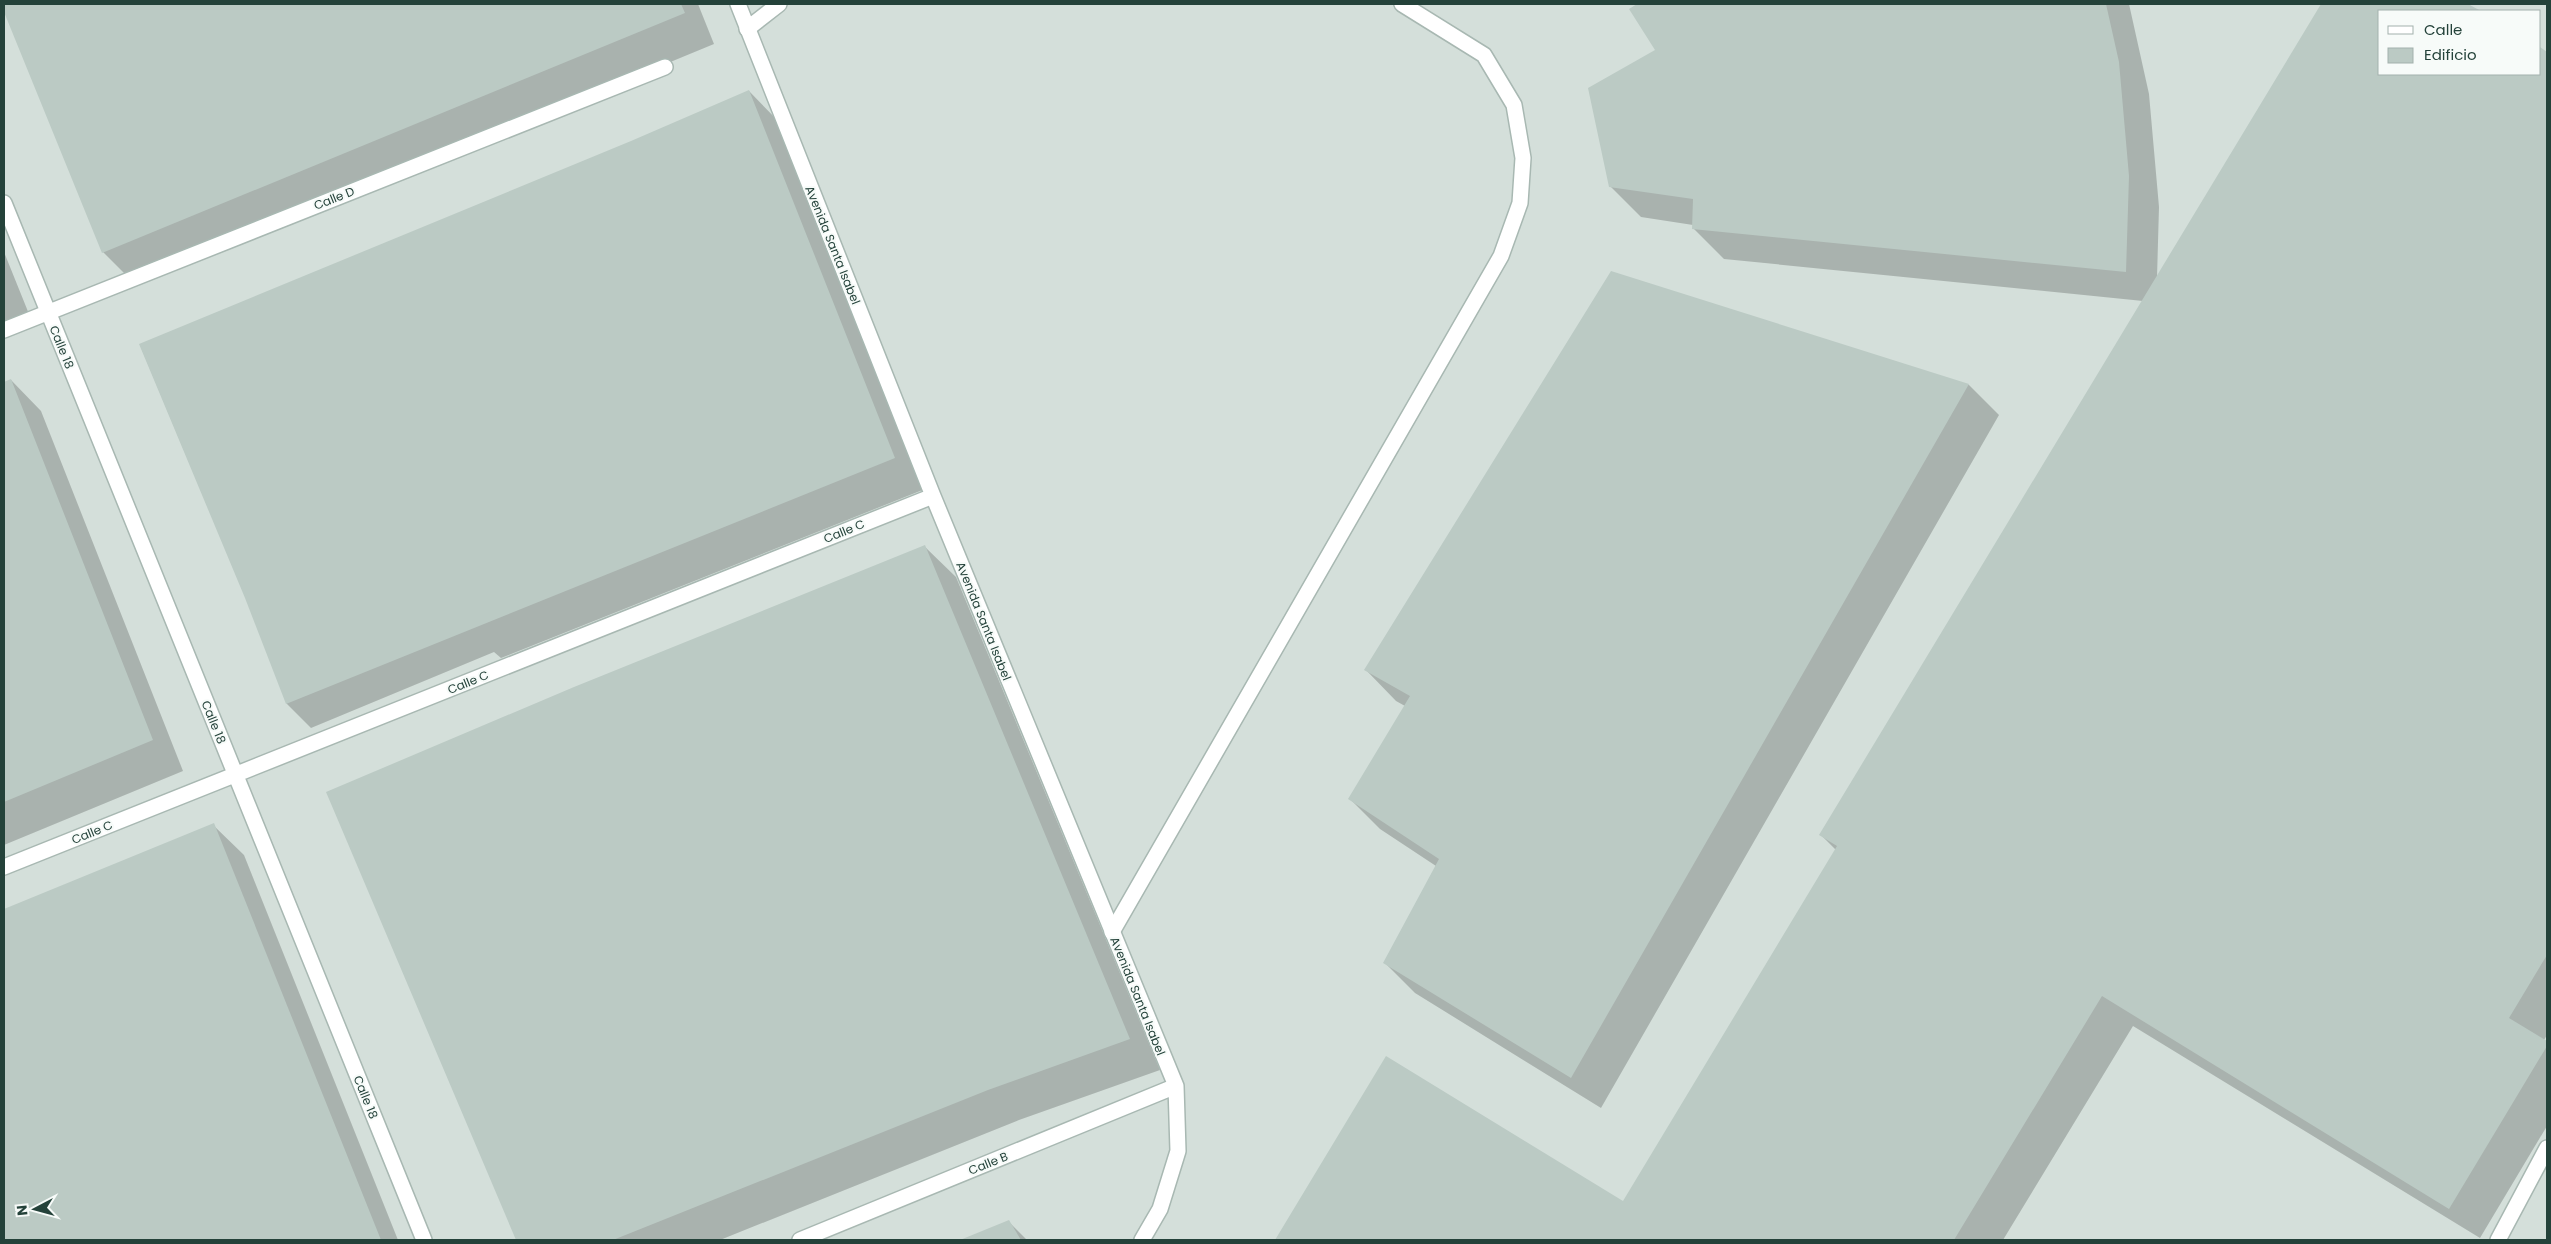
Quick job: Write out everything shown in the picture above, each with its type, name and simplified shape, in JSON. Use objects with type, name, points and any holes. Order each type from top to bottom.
[{"type":"street","name":"Avenida Santa Isabel","points":[[738,4],[932,496],[1176,1086],[1178,1151],[1160,1209],[1142,1240]]},
{"type":"street","points":[[747,28],[779,4]]},
{"type":"street","points":[[1112,932],[1501,256],[1520,203],[1523,158],[1514,105],[1484,55],[1402,4]]},
{"type":"street","name":"Calle D","points":[[4,330],[665,66]]},
{"type":"street","name":"Calle 18","points":[[4,203],[424,1240]]},
{"type":"street","name":"Calle C","points":[[4,867],[932,496]]},
{"type":"street","name":"Calle B","points":[[800,1240],[1176,1086]]},
{"type":"street","points":[[2498,1240],[2547,1148]]},
{"type":"shaded area","points":[[4,4],[2547,4],[2547,1240],[4,1240]]},
{"type":"building","points":[[4,4],[681,4],[685,13],[102,253],[4,12]]},
{"type":"building","points":[[1637,4],[2106,4],[2119,62],[2129,176],[2126,272],[1692,229],[1693,199],[1609,187],[1588,88],[1655,50],[1629,9]]},
{"type":"building","points":[[2321,4],[2468,4],[2479,10],[2378,10],[2378,75],[2541,75],[2541,48],[2547,52],[2547,955],[2509,1018],[2547,1041],[2547,1046],[2449,1209],[2102,996],[1954,1240],[1275,1240],[1386,1056],[1623,1201],[1837,846],[1819,835]]},
{"type":"building","points":[[749,90],[895,458],[286,704],[245,598],[139,344],[631,141]]},
{"type":"building","points":[[1611,271],[1969,384],[1571,1078],[1383,963],[1439,859],[1348,799],[1410,696],[1364,670]]},
{"type":"building","points":[[11,379],[153,740],[4,802],[4,382]]},
{"type":"building","points":[[925,545],[1130,1039],[988,1090],[613,1240],[516,1240],[326,792],[574,687]]},
{"type":"building","points":[[214,823],[381,1240],[4,1240],[4,909]]},
{"type":"building","points":[[1009,1220],[1021,1240],[960,1240]]}]
